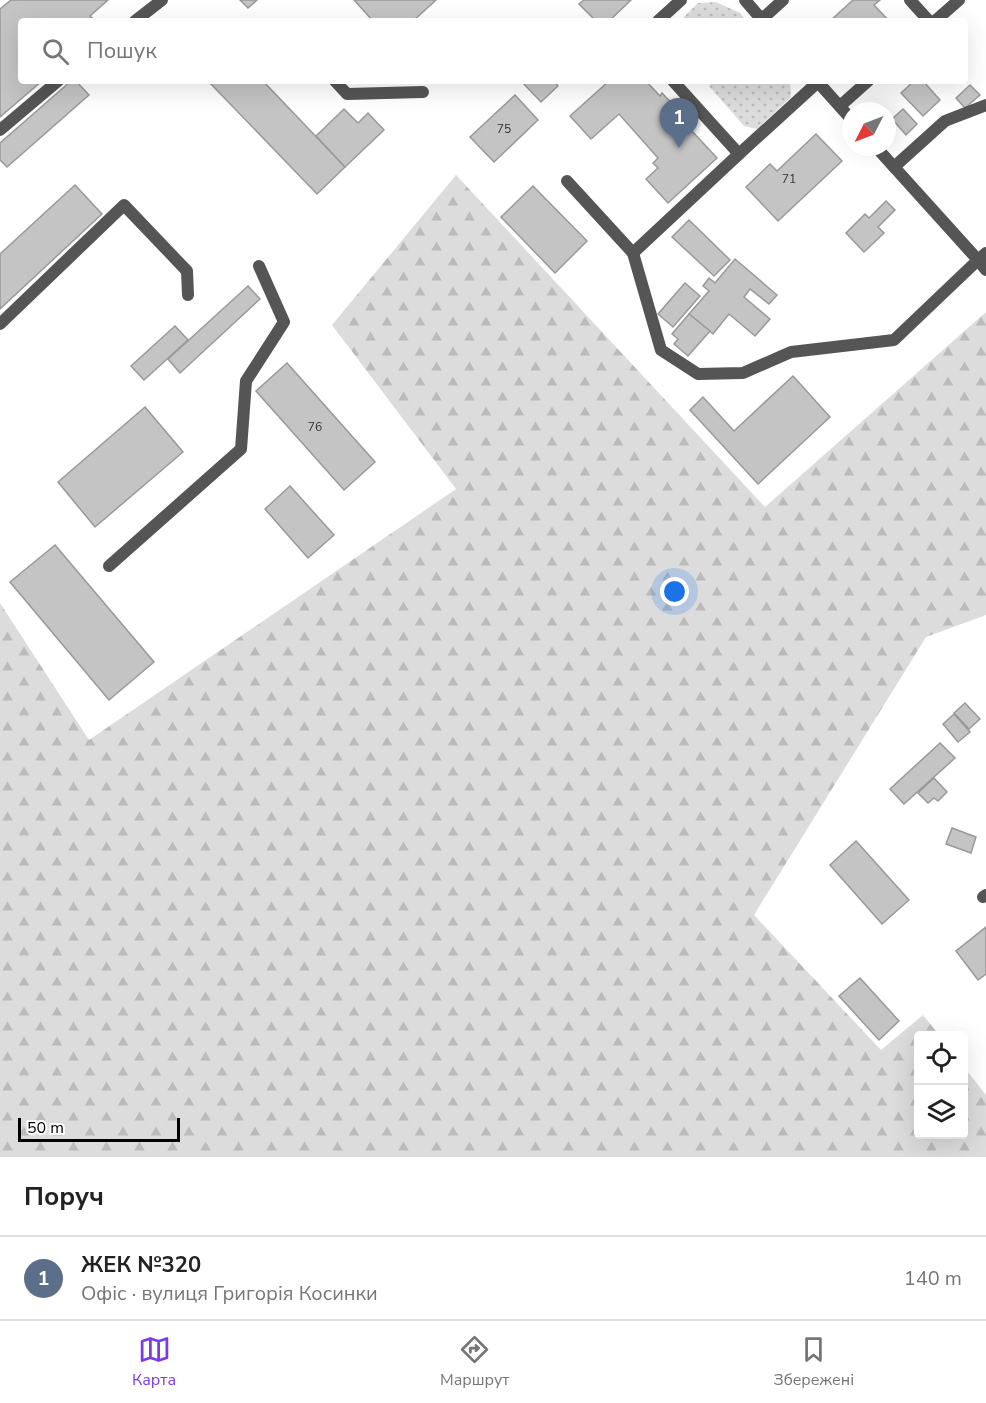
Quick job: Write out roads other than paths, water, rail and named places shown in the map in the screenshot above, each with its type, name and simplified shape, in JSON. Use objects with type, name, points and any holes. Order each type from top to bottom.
[{"type":"street","points":[[139,18],[162,0]]},
{"type":"street","points":[[661,18],[681,0]]},
{"type":"street","points":[[745,0],[760,18]]},
{"type":"street","points":[[764,18],[783,0]]},
{"type":"street","points":[[910,0],[926,18]]},
{"type":"street","points":[[938,18],[959,0]]},
{"type":"street","points":[[0,130],[54,84]]},
{"type":"street","points":[[338,84],[347,94],[423,92]]},
{"type":"street","points":[[676,84],[739,154]]},
{"type":"street","points":[[633,253],[815,84]]},
{"type":"street","points":[[821,84],[840,106],[864,84]]},
{"type":"street","points":[[894,167],[945,121],[986,105]]},
{"type":"street","points":[[567,181],[633,253],[661,350],[698,374],[743,373],[791,352],[894,340],[983,261],[884,156]]},
{"type":"street","points":[[0,324],[124,205],[187,271],[188,295]]},
{"type":"street","points":[[109,566],[241,449],[246,381],[284,322],[260,266]]},
{"type":"place","name":"ЖЕК №320","points":[[679,148]]}]
